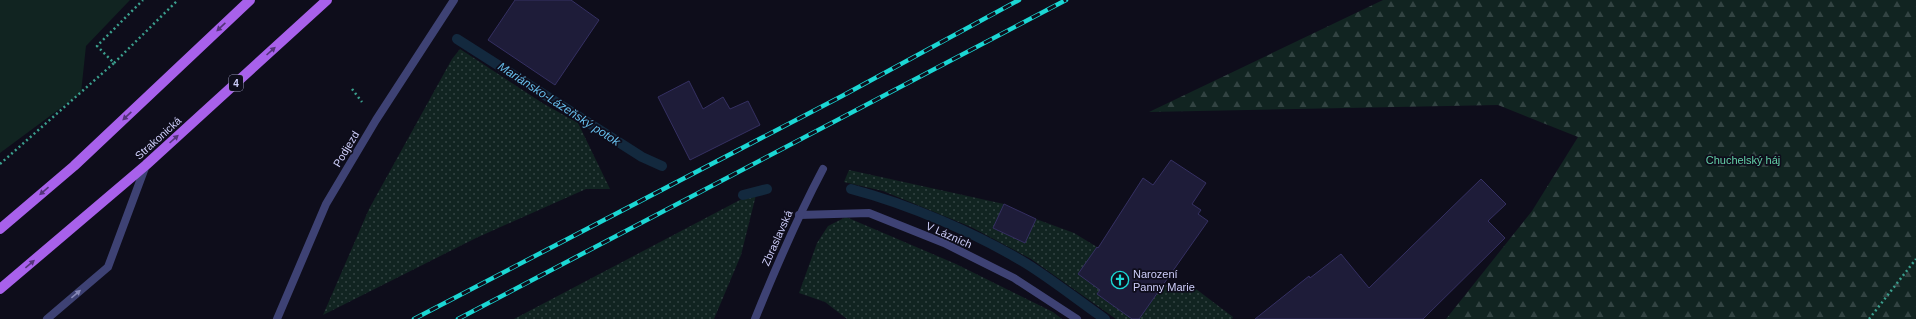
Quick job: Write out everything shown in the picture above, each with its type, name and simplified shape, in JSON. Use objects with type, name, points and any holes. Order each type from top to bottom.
[{"type":"main road","points":[[0,229],[74,166],[250,0]]},
{"type":"main road","name":"Strakonická","points":[[0,289],[146,165],[327,0]]},
{"type":"street","name":"Podjezd","points":[[277,319],[326,204],[376,120],[454,0]]},
{"type":"street","points":[[47,319],[108,267],[146,165]]},
{"type":"street","name":"Zbraslavská","points":[[755,319],[799,215],[823,169]]},
{"type":"street","name":"V Lázních","points":[[799,215],[868,213],[944,243],[1014,278],[1077,319]]},
{"type":"path","points":[[114,63],[97,46],[143,0]]},
{"type":"path","points":[[0,164],[114,63],[178,0]]},
{"type":"path","points":[[1869,319],[1916,259]]},
{"type":"green space","points":[[0,0],[130,0],[86,46],[81,93],[0,153]]},
{"type":"green space","name":"Chuchelský háj","points":[[1383,0],[1916,0],[1916,319],[1446,319],[1532,211],[1578,137],[1498,105],[1149,112]]},
{"type":"green space","points":[[460,49],[544,104],[578,123],[610,189],[586,189],[476,238],[323,315],[369,209],[452,59]]},
{"type":"green space","points":[[849,170],[1004,204],[993,228],[1025,243],[1036,219],[1074,233],[1097,247],[1100,290],[1097,294],[1132,319],[1116,319],[1031,259],[971,227],[883,191],[844,182]]},
{"type":"green space","points":[[757,191],[741,255],[714,319],[514,319]]},
{"type":"green space","points":[[846,217],[956,264],[1053,312],[1062,319],[847,319],[825,302],[799,293],[817,243],[828,226]]},
{"type":"green space","points":[[1188,283],[1233,317],[1232,319],[1139,319],[1163,285]]},
{"type":"building","points":[[515,0],[571,0],[599,20],[555,85],[488,40]]},
{"type":"building","points":[[689,81],[703,109],[723,97],[730,109],[748,101],[760,125],[690,160],[658,97]]},
{"type":"building","points":[[1171,160],[1206,183],[1192,204],[1201,210],[1198,214],[1208,221],[1139,319],[1132,319],[1097,294],[1100,290],[1078,274],[1097,247],[1098,248],[1143,178],[1153,185]]},
{"type":"building","points":[[1481,179],[1506,204],[1488,221],[1505,238],[1423,319],[1255,319],[1309,276],[1310,278],[1341,254],[1369,288]]},
{"type":"building","points":[[1004,204],[1036,219],[1025,243],[993,228]]},
{"type":"waterway","name":"Mariánsko-Lázeňský potok","points":[[457,39],[642,157],[662,166]]},
{"type":"waterway","name":"Mariánsko-Lázeňský potok","points":[[743,195],[767,189]]},
{"type":"waterway","name":"Mariánsko-Lázeňský potok","points":[[851,189],[918,211],[986,241],[1027,264],[1105,319]]},
{"type":"railway","points":[[414,319],[842,96],[1019,0]]},
{"type":"railway","points":[[458,319],[1066,0]]},
{"type":"place","name":"Narození Panny Marie","points":[[1120,280]]}]
